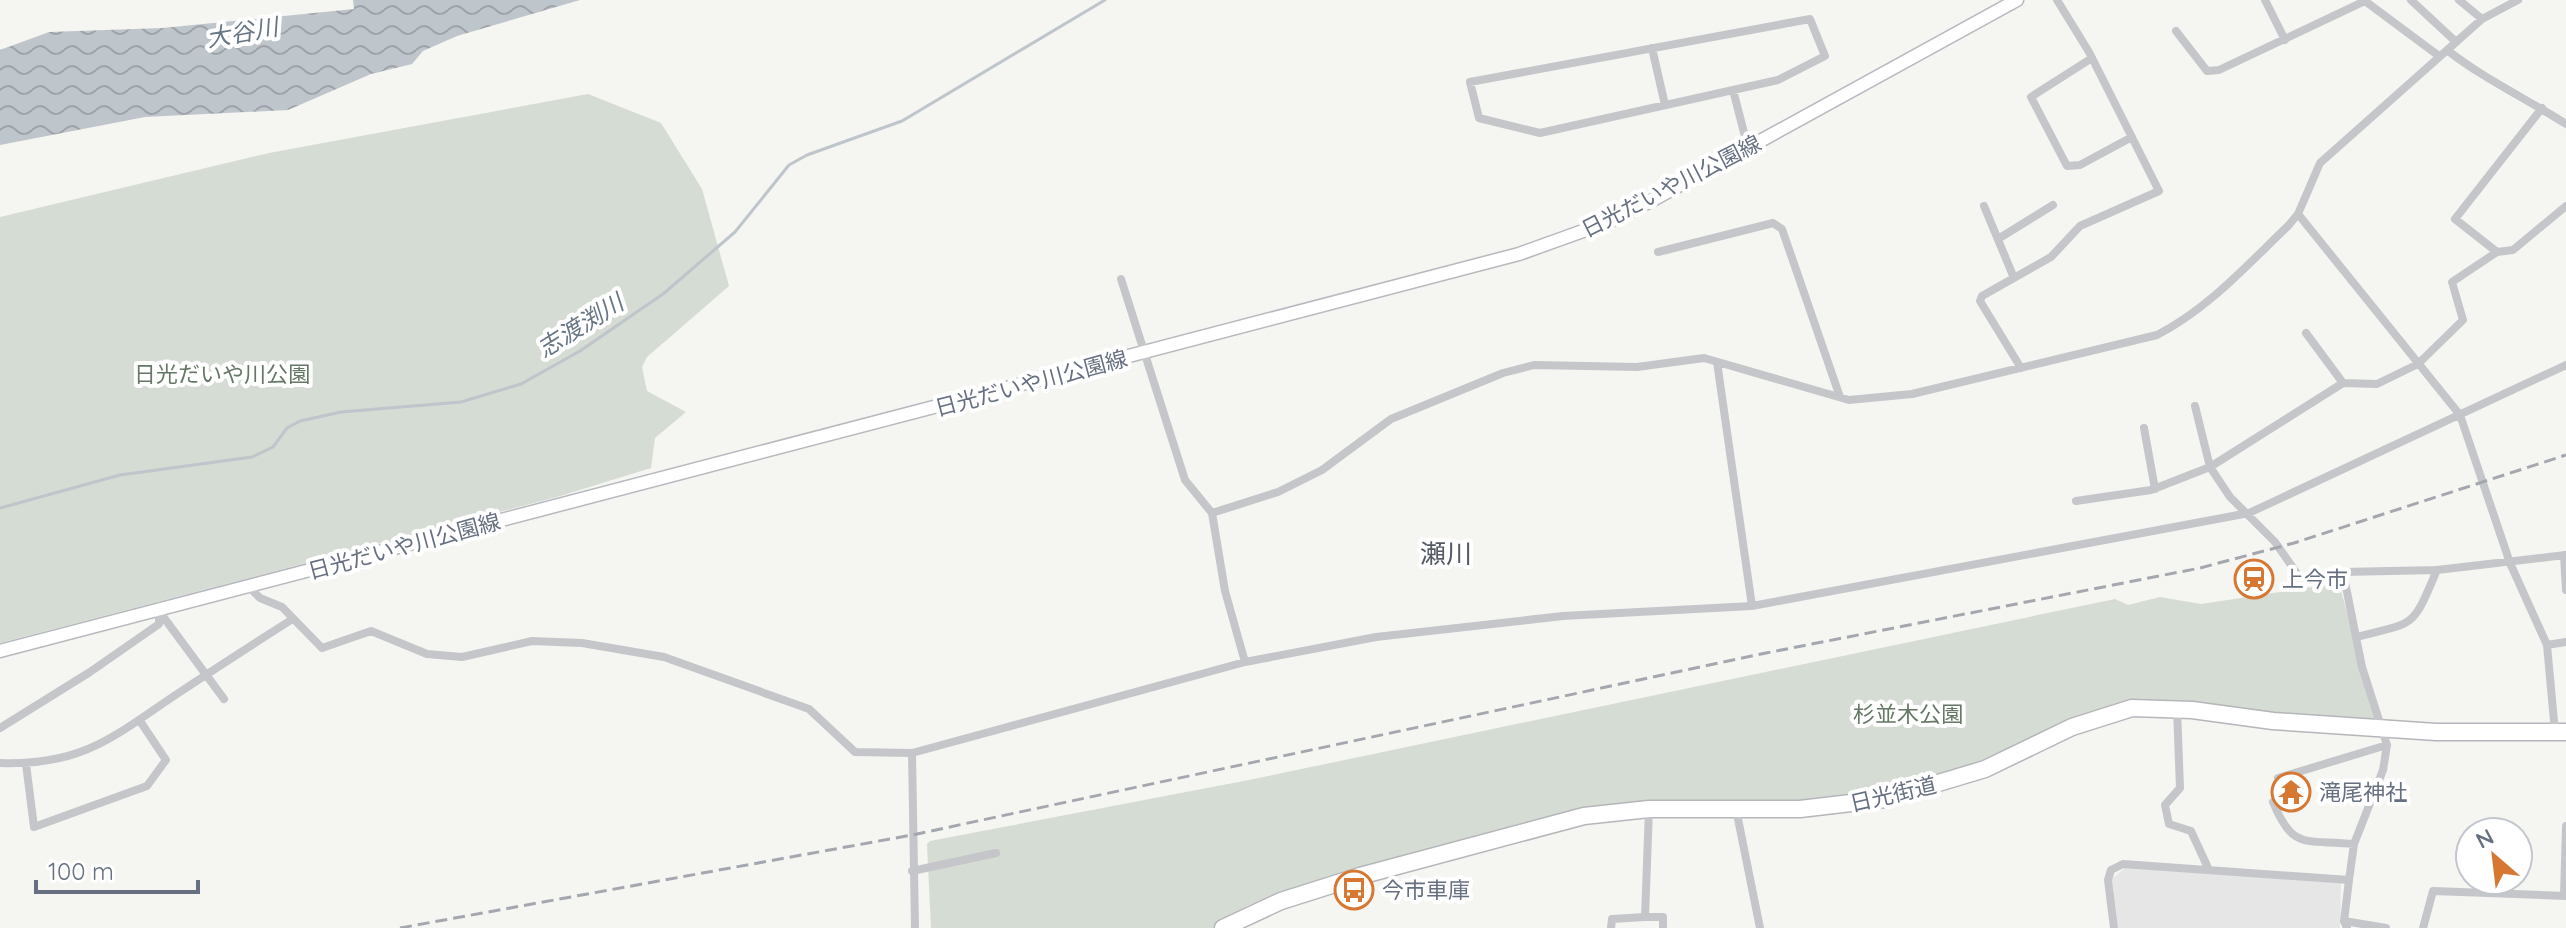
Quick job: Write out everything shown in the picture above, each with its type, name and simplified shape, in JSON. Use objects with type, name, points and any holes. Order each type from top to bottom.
[{"type":"highway","name":"日光街道","points":[[1223,928],[1246,922],[1360,876],[1559,821],[1649,809],[1800,809],[1885,799],[1985,769],[2101,716],[2132,708],[2177,709],[2385,737],[2560,732]]},
{"type":"main road","name":"日光だいや川公園線","points":[[0,651],[1551,243],[1630,211],[2017,0]]},
{"type":"street","points":[[2021,368],[1980,301],[1982,296],[2051,257],[2080,226],[2159,191],[2092,58],[2057,0]]},
{"type":"street","points":[[2265,0],[2285,40]]},
{"type":"street","points":[[2411,0],[2455,41]]},
{"type":"street","points":[[2459,0],[2482,19]]},
{"type":"street","points":[[1212,513],[1278,492],[1322,470],[1391,419],[1503,373],[1534,365],[1637,367],[1704,358],[1849,400],[1912,394],[2157,335],[2180,323],[2223,289],[2298,214],[2320,163],[2455,41],[2482,19],[2518,0]]},
{"type":"street","points":[[2176,31],[2207,71],[2219,70],[2365,1],[2443,53],[2566,124]]},
{"type":"street","points":[[1810,19],[1825,56],[1778,80],[1733,90],[1540,133],[1479,118],[1470,82],[1810,19]]},
{"type":"street","points":[[1652,48],[1665,105]]},
{"type":"street","points":[[2092,58],[2031,97],[2067,166],[2080,165],[2132,137]]},
{"type":"street","points":[[1733,90],[1748,148]]},
{"type":"street","points":[[2497,252],[2455,219],[2542,108]]},
{"type":"street","points":[[1998,239],[2053,205]]},
{"type":"street","points":[[1984,206],[2014,278]]},
{"type":"street","points":[[2076,501],[2155,489],[2210,467],[2343,383],[2377,384],[2418,364],[2463,320],[2452,282],[2497,252],[2513,250],[2566,206]]},
{"type":"street","points":[[2298,214],[2460,415],[2510,563],[2547,645],[2560,732]]},
{"type":"street","points":[[1658,252],[1773,223],[1782,229],[1840,397]]},
{"type":"street","points":[[1121,279],[1185,480],[1212,513],[1225,591],[1245,662]]},
{"type":"street","points":[[2306,333],[2343,383]]},
{"type":"street","points":[[1717,362],[1752,606]]},
{"type":"street","points":[[249,587],[260,598],[282,607],[291,620],[322,648],[371,631],[427,654],[462,657],[532,641],[582,643],[664,657],[809,709],[855,752],[912,753],[1245,662],[1376,637],[1563,616],[1752,606],[2249,513],[2566,365]]},
{"type":"street","points":[[2195,406],[2210,467],[2230,497],[2249,513],[2298,575],[2308,579],[2343,572],[2437,570],[2565,555],[2566,590]]},
{"type":"street","points":[[2144,428],[2155,489]]},
{"type":"street","points":[[2356,637],[2403,626],[2417,617],[2437,570]]},
{"type":"street","points":[[2343,572],[2374,710],[2385,737],[2383,770],[2354,844],[2346,924],[2386,928]]},
{"type":"street","points":[[159,610],[224,699]]},
{"type":"street","points":[[0,728],[90,672],[159,624],[159,610]]},
{"type":"street","points":[[0,763],[26,764],[75,756],[110,741],[291,620]]},
{"type":"street","points":[[2547,645],[2566,642]]},
{"type":"street","points":[[2177,709],[2180,788],[2165,805],[2166,819],[2169,824],[2191,831],[2209,870]]},
{"type":"street","points":[[26,764],[34,827],[147,786],[166,760],[140,721]]},
{"type":"street","points":[[2278,778],[2385,737]]},
{"type":"street","points":[[912,753],[915,928]]},
{"type":"street","points":[[2273,802],[2283,826],[2295,838],[2354,844]]},
{"type":"street","points":[[1736,808],[1760,928]]},
{"type":"street","points":[[1645,917],[1649,809]]},
{"type":"street","points":[[2423,928],[2433,891],[2565,895],[2566,826]]},
{"type":"street","points":[[912,871],[996,853]]},
{"type":"street","points":[[2114,928],[2108,880],[2111,870],[2123,864],[2349,880]]},
{"type":"street","points":[[1611,928],[1612,919],[1645,917],[1663,917],[1663,928]]},
{"type":"shaded area","points":[[2126,867],[2341,883],[2340,928],[2118,928],[2112,879]]},
{"type":"green space","name":"日光だいや川公園","points":[[588,94],[661,123],[702,189],[729,286],[647,357],[642,367],[647,391],[686,412],[655,438],[651,468],[557,497],[0,643],[0,217],[269,153]]},
{"type":"green space","name":"杉並木公園","points":[[2339,583],[2377,724],[2136,704],[1929,784],[1837,802],[1664,802],[1310,884],[1247,906],[1213,928],[931,928],[927,844],[930,841],[1249,780],[2115,599],[2128,605],[2160,597],[2201,604]]},
{"type":"water","name":"大谷川","points":[[353,0],[580,0],[457,36],[423,51],[412,64],[371,74],[288,110],[145,117],[0,145],[0,50],[49,32],[163,28],[354,9]]},
{"type":"waterway","name":"志渡渕川","points":[[0,508],[120,475],[252,457],[273,447],[287,428],[300,421],[341,412],[461,402],[521,384],[580,351],[663,294],[735,232],[789,165],[807,155],[902,121],[1105,0]]},
{"type":"railway","points":[[400,928],[912,835],[1766,653],[2200,568],[2294,543],[2566,455]]},
{"type":"place","name":"上今市","points":[[2254,579]]},
{"type":"place","name":"滝尾神社","points":[[2291,792]]},
{"type":"place","name":"今市車庫","points":[[1354,890]]},
{"type":"district","name":"瀬川","points":[[1446,553]]}]
